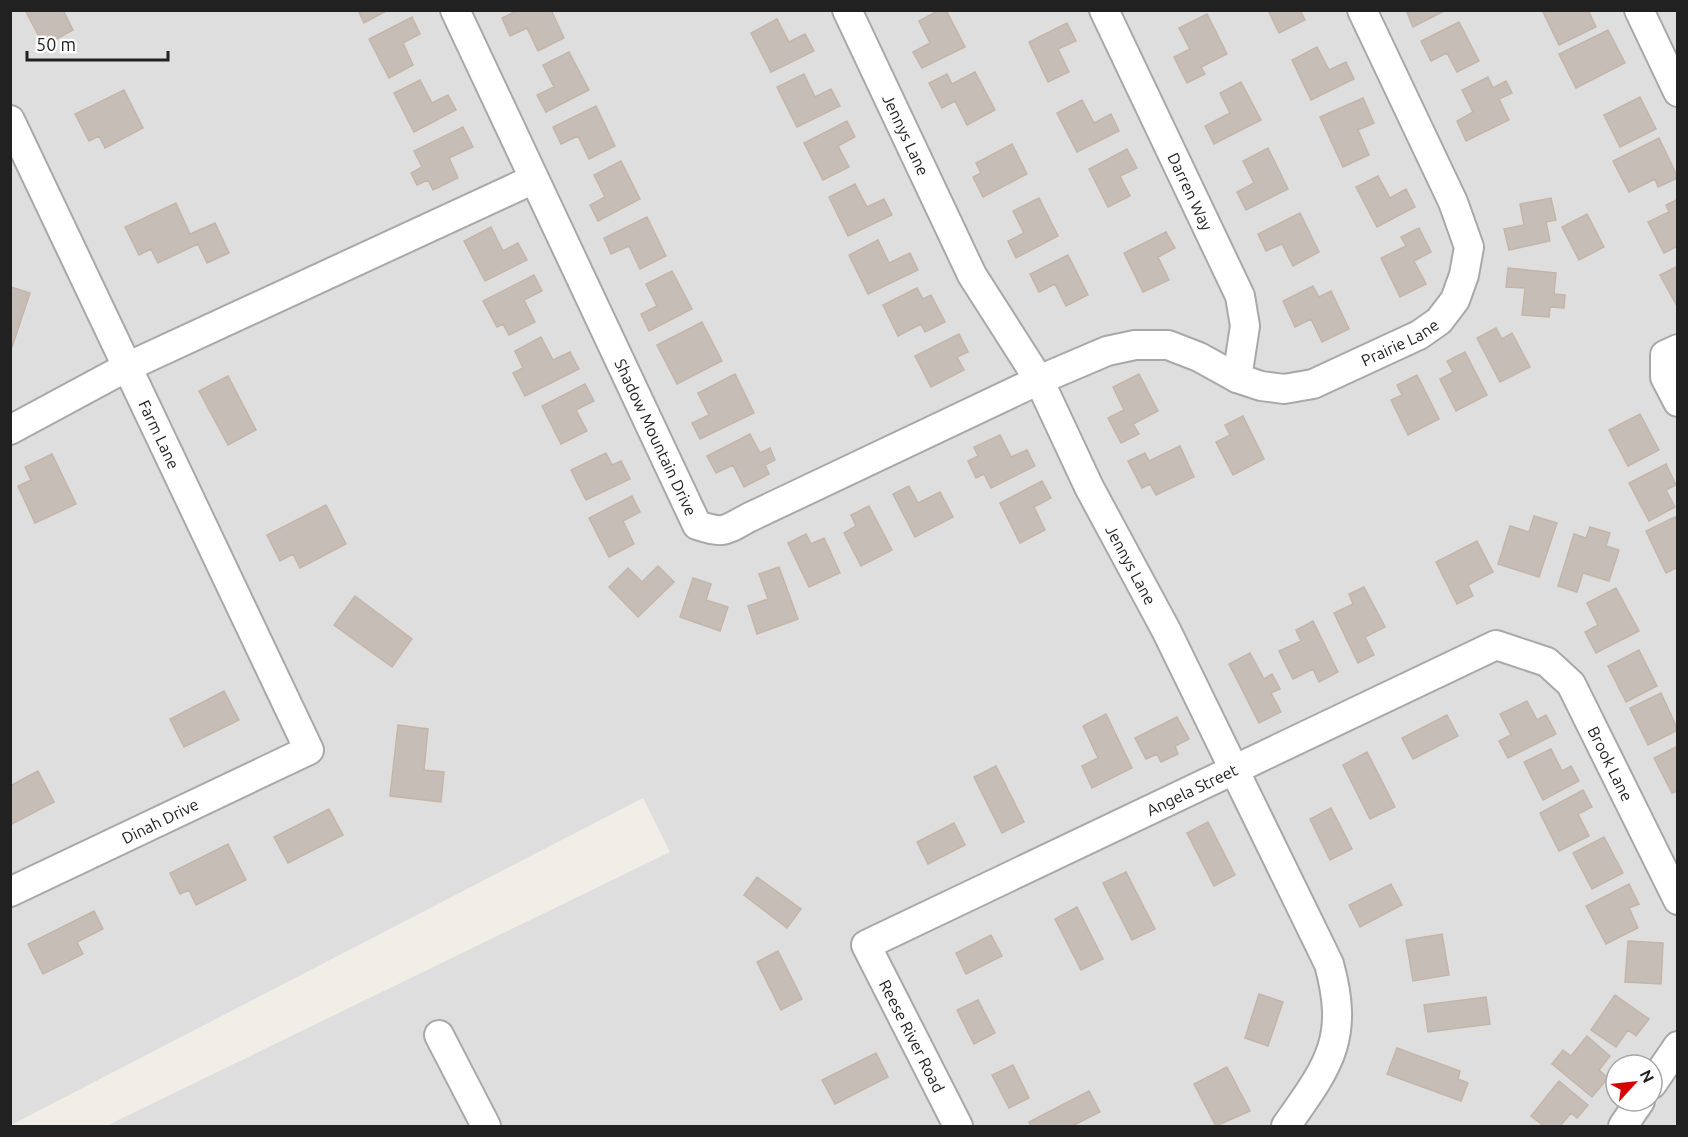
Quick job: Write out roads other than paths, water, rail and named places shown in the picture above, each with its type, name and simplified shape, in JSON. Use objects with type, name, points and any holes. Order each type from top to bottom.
[{"type":"street","name":"Shadow Mountain Drive","points":[[455,10],[697,525],[717,532],[727,530],[1039,380]]},
{"type":"street","name":"Jennys Lane","points":[[847,10],[972,275],[1039,380],[1089,487],[1166,630],[1329,964],[1336,989],[1338,1016],[1335,1043],[1321,1077],[1286,1126]]},
{"type":"street","name":"Darren Way","points":[[1104,10],[1240,296],[1245,326],[1237,378]]},
{"type":"street","name":"Prairie Lane","points":[[1039,380],[1107,351],[1135,345],[1168,345],[1199,357],[1237,378],[1261,386],[1284,389],[1312,384],[1426,330],[1439,321],[1455,300],[1464,275],[1469,247],[1452,202],[1362,10]]},
{"type":"street","points":[[1639,10],[1677,92]]},
{"type":"street","name":"Farm Lane","points":[[10,120],[309,750]]},
{"type":"street","points":[[10,430],[127,367],[534,179]]},
{"type":"street","points":[[1677,349],[1665,356],[1665,377],[1677,402]]},
{"type":"street","name":"Angela Street","points":[[866,945],[1496,645],[1518,652]]},
{"type":"street","name":"Brook Lane","points":[[1518,652],[1547,662],[1571,684],[1677,900]]},
{"type":"street","name":"Dinah Drive","points":[[10,892],[309,750]]},
{"type":"street","name":"Reese River Road","points":[[866,945],[958,1126]]},
{"type":"street","points":[[439,1035],[486,1126]]},
{"type":"street","points":[[1664,1079],[1677,1046]]},
{"type":"street","points":[[1623,1126],[1632,1113]]}]
